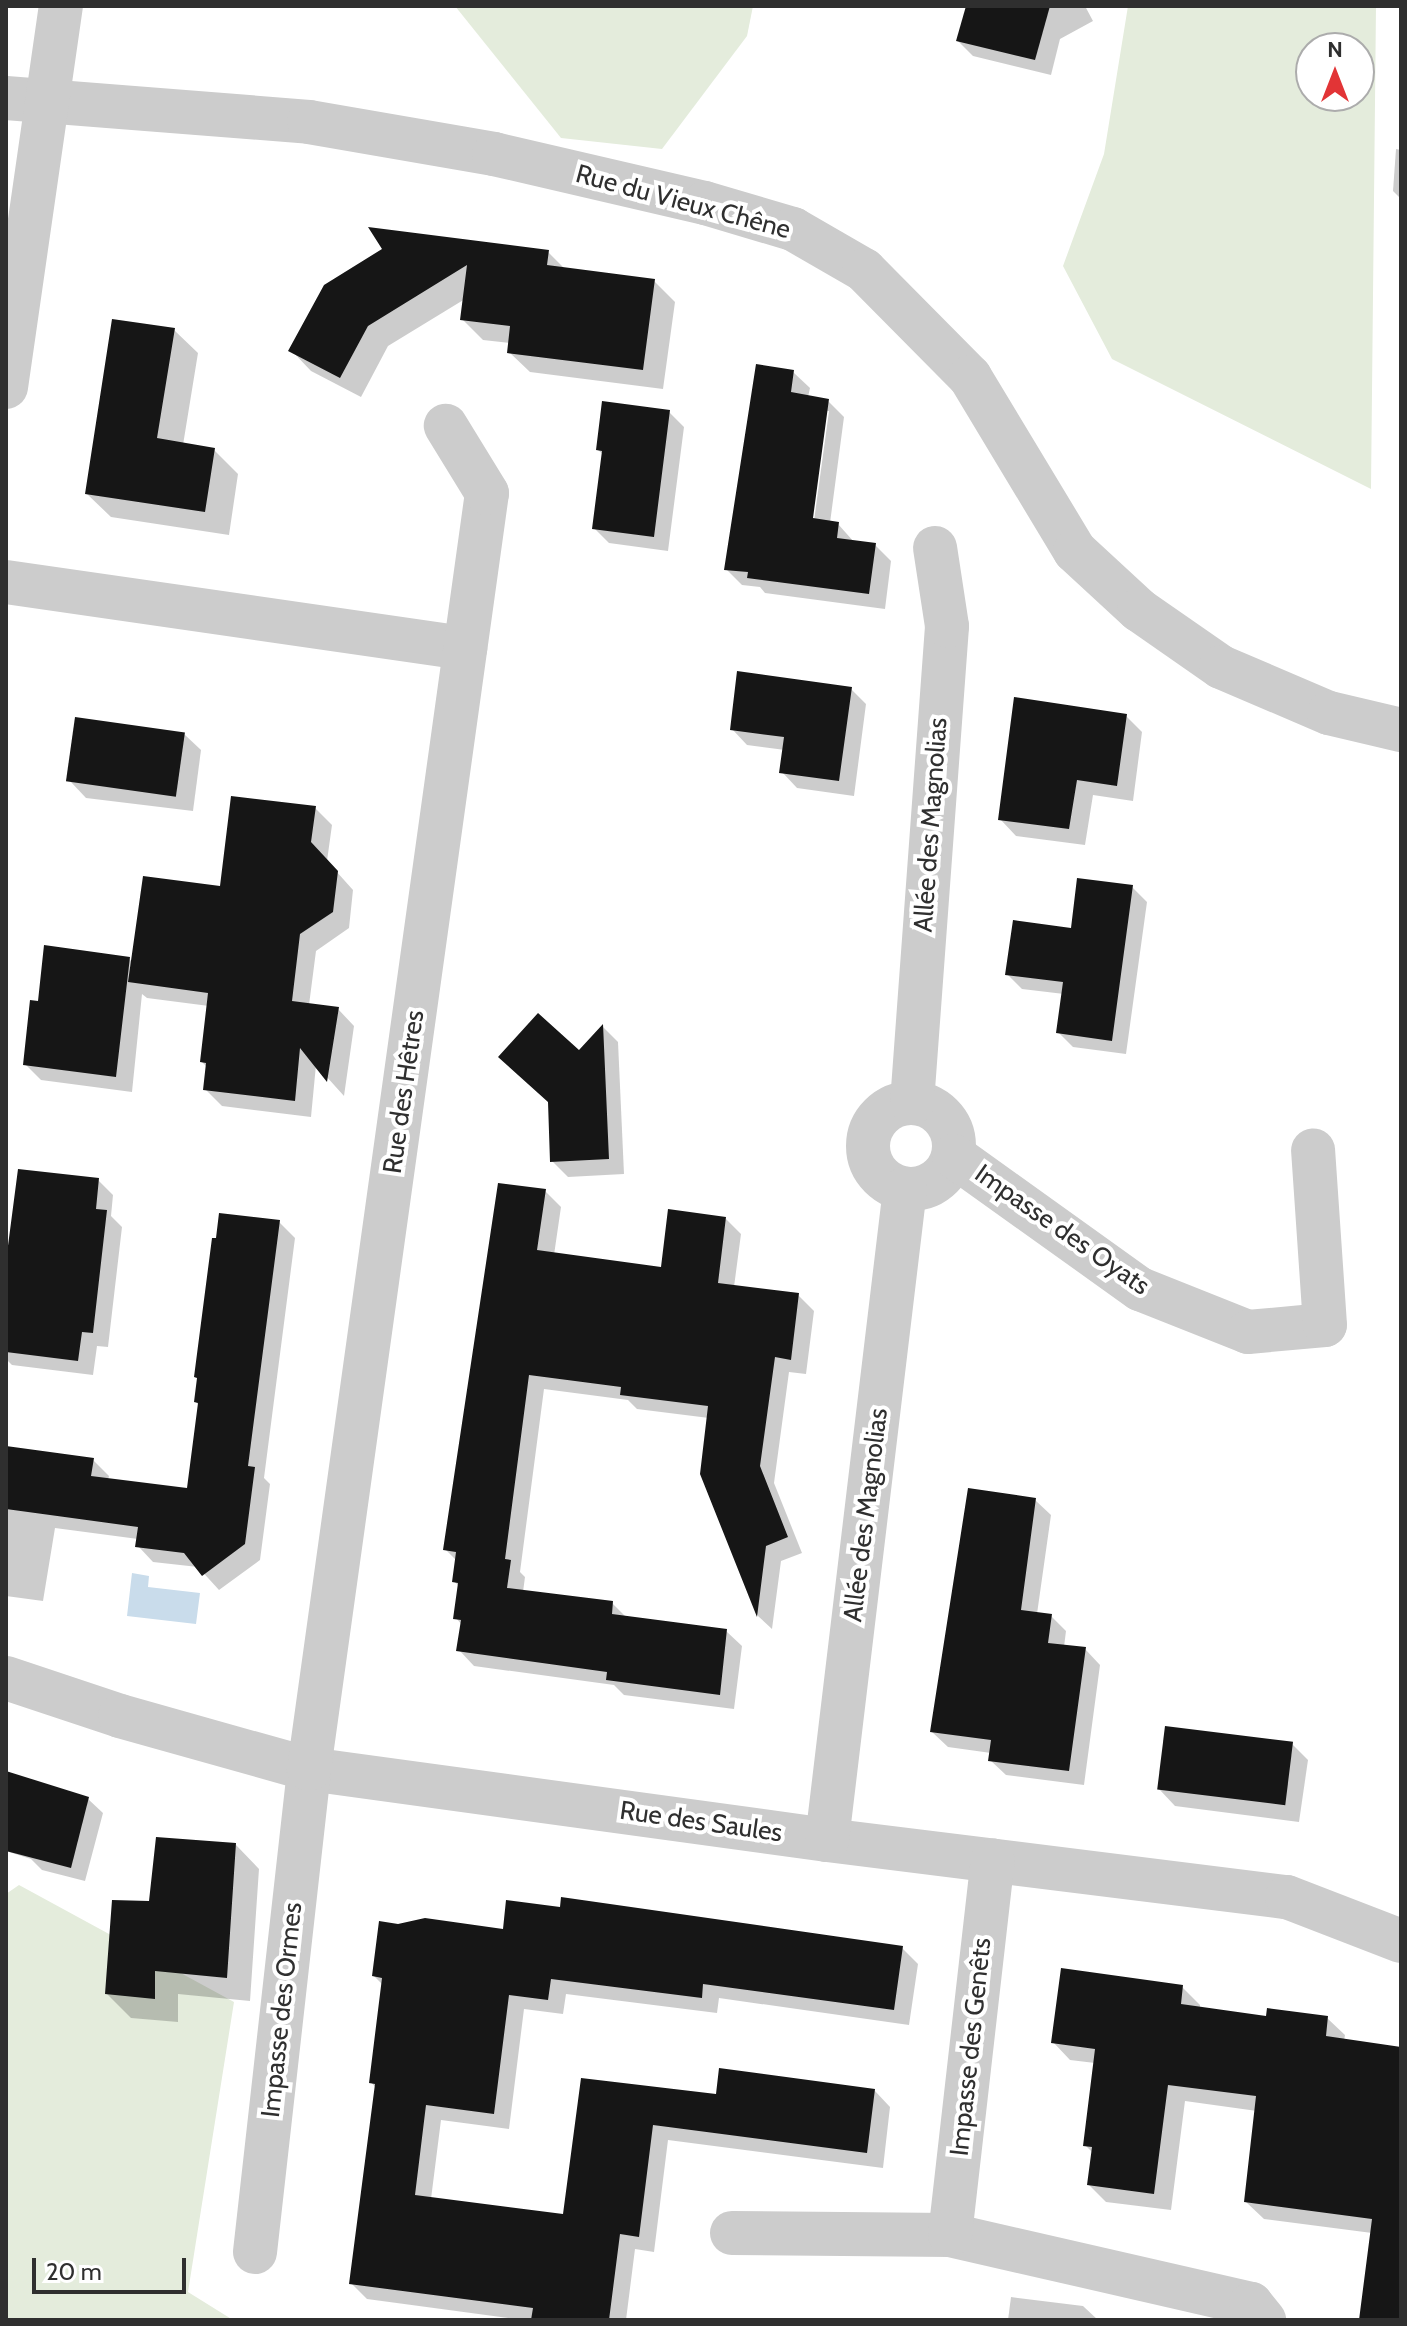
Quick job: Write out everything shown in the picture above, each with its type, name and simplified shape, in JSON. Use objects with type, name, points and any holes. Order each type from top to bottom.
[{"type":"street","points":[[6,387],[27,99],[61,6]]},
{"type":"street","name":"Rue du Vieux Chêne","points":[[27,99],[309,122],[494,154],[705,203],[793,229],[864,270],[970,377],[1075,551],[1139,610],[1221,667],[1329,713],[1401,730]]},
{"type":"street","name":"Rue des Hêtres","points":[[309,1769],[487,493],[446,426]]},
{"type":"street","name":"Allée des Magnolias","points":[[912,1103],[947,626],[935,548]]},
{"type":"street","points":[[6,582],[465,648]]},
{"type":"street","points":[[912,1103],[930,1107],[946,1119],[954,1137],[954,1156],[948,1171],[937,1183],[922,1189],[905,1189],[877,1174],[869,1159],[867,1143],[882,1114],[895,1105],[912,1103]]},
{"type":"street","name":"Impasse des Oyats","points":[[954,1156],[1140,1289],[1248,1332],[1325,1325],[1313,1150]]},
{"type":"street","name":"Allée des Magnolias","points":[[827,1840],[905,1189]]},
{"type":"street","name":"Rue des Saules","points":[[6,1678],[120,1716],[309,1769],[827,1840],[1287,1897],[1401,1941]]},
{"type":"street","name":"Impasse des Ormes","points":[[255,2252],[309,1769]]},
{"type":"street","name":"Impasse des Genêts","points":[[950,2235],[993,1860]]},
{"type":"street","points":[[732,2233],[950,2235],[1251,2304],[1264,2320]]},
{"type":"green space","points":[[455,6],[753,6],[747,36],[662,149],[561,138]]},
{"type":"green space","points":[[1128,6],[1376,6],[1375,103],[1375,32],[1295,32],[1295,112],[1375,112],[1371,489],[1112,359],[1063,266],[1104,154]]},
{"type":"green space","points":[[19,1885],[234,2002],[188,2292],[233,2320],[6,2320],[6,1894]]},
{"type":"water","points":[[132,1573],[149,1576],[148,1587],[200,1593],[196,1624],[127,1616]]},
{"type":"building","points":[[966,6],[1050,6],[1035,60],[956,41]]},
{"type":"building","points":[[368,227],[549,250],[547,265],[655,279],[643,370],[507,353],[510,326],[460,320],[467,265],[368,326],[340,378],[288,351],[324,285],[382,249]]},
{"type":"building","points":[[112,319],[175,328],[157,438],[215,448],[205,512],[85,494]]},
{"type":"building","points":[[756,364],[794,370],[791,392],[829,399],[813,518],[839,522],[837,538],[876,543],[869,594],[747,578],[748,572],[724,570]]},
{"type":"building","points":[[602,401],[670,410],[654,537],[592,529],[602,451],[596,450]]},
{"type":"building","points":[[737,671],[852,687],[839,781],[779,773],[784,737],[730,730]]},
{"type":"building","points":[[1014,697],[1127,714],[1117,786],[1077,780],[1069,829],[998,820]]},
{"type":"building","points":[[75,717],[185,732],[176,797],[66,781]]},
{"type":"building","points":[[231,796],[316,806],[311,842],[338,871],[333,912],[300,934],[292,1001],[339,1007],[327,1082],[300,1048],[295,1101],[203,1090],[206,1063],[200,1062],[208,993],[128,982],[143,876],[220,886]]},
{"type":"building","points":[[1077,878],[1133,885],[1112,1041],[1056,1033],[1063,982],[1005,975],[1013,920],[1071,928]]},
{"type":"building","points":[[44,945],[130,957],[116,1077],[23,1065],[30,1000],[38,1001]]},
{"type":"building","points":[[538,1013],[579,1050],[603,1024],[609,1159],[550,1162],[548,1102],[498,1057]]},
{"type":"building","points":[[18,1169],[99,1178],[96,1209],[107,1210],[93,1333],[82,1332],[78,1361],[6,1352],[6,1261]]},
{"type":"building","points":[[498,1183],[546,1189],[537,1250],[661,1267],[668,1209],[726,1217],[718,1283],[799,1293],[791,1360],[775,1357],[760,1466],[788,1537],[766,1546],[757,1617],[700,1474],[708,1406],[620,1395],[621,1387],[529,1375],[505,1559],[511,1560],[507,1588],[613,1601],[612,1614],[727,1629],[720,1695],[606,1680],[607,1672],[456,1651],[461,1620],[453,1619],[458,1583],[452,1582],[456,1552],[443,1550]]},
{"type":"building","points":[[219,1213],[280,1220],[248,1466],[255,1467],[245,1544],[202,1576],[184,1553],[135,1547],[138,1527],[6,1509],[6,1446],[94,1458],[91,1476],[187,1488],[198,1403],[194,1402],[197,1378],[194,1377],[212,1238],[216,1238]]},
{"type":"building","points":[[968,1488],[1036,1498],[1021,1610],[1052,1614],[1048,1643],[1086,1647],[1069,1771],[988,1761],[991,1740],[930,1732]]},
{"type":"building","points":[[1165,1726],[1293,1742],[1285,1805],[1157,1790]]},
{"type":"building","points":[[6,1771],[89,1797],[71,1868],[6,1851]]},
{"type":"building","points":[[156,1837],[236,1843],[227,1978],[155,1971],[155,1999],[105,1994],[112,1900],[149,1901]]},
{"type":"building","points":[[561,1897],[903,1946],[894,2010],[703,1984],[702,1998],[551,1979],[548,2000],[509,1995],[494,2114],[426,2105],[415,2195],[563,2214],[581,2078],[716,2094],[719,2068],[875,2089],[867,2153],[653,2125],[639,2237],[620,2234],[609,2320],[531,2320],[533,2308],[349,2284],[375,2084],[369,2083],[382,1978],[372,1976],[379,1921],[398,1924],[425,1918],[503,1929],[506,1900],[560,1907]]},
{"type":"building","points":[[1061,1968],[1183,1985],[1181,2004],[1266,2016],[1267,2008],[1328,2016],[1326,2036],[1401,2047],[1401,2320],[1359,2320],[1372,2219],[1244,2202],[1256,2096],[1168,2085],[1154,2194],[1087,2185],[1092,2147],[1083,2146],[1095,2049],[1051,2043]]}]
